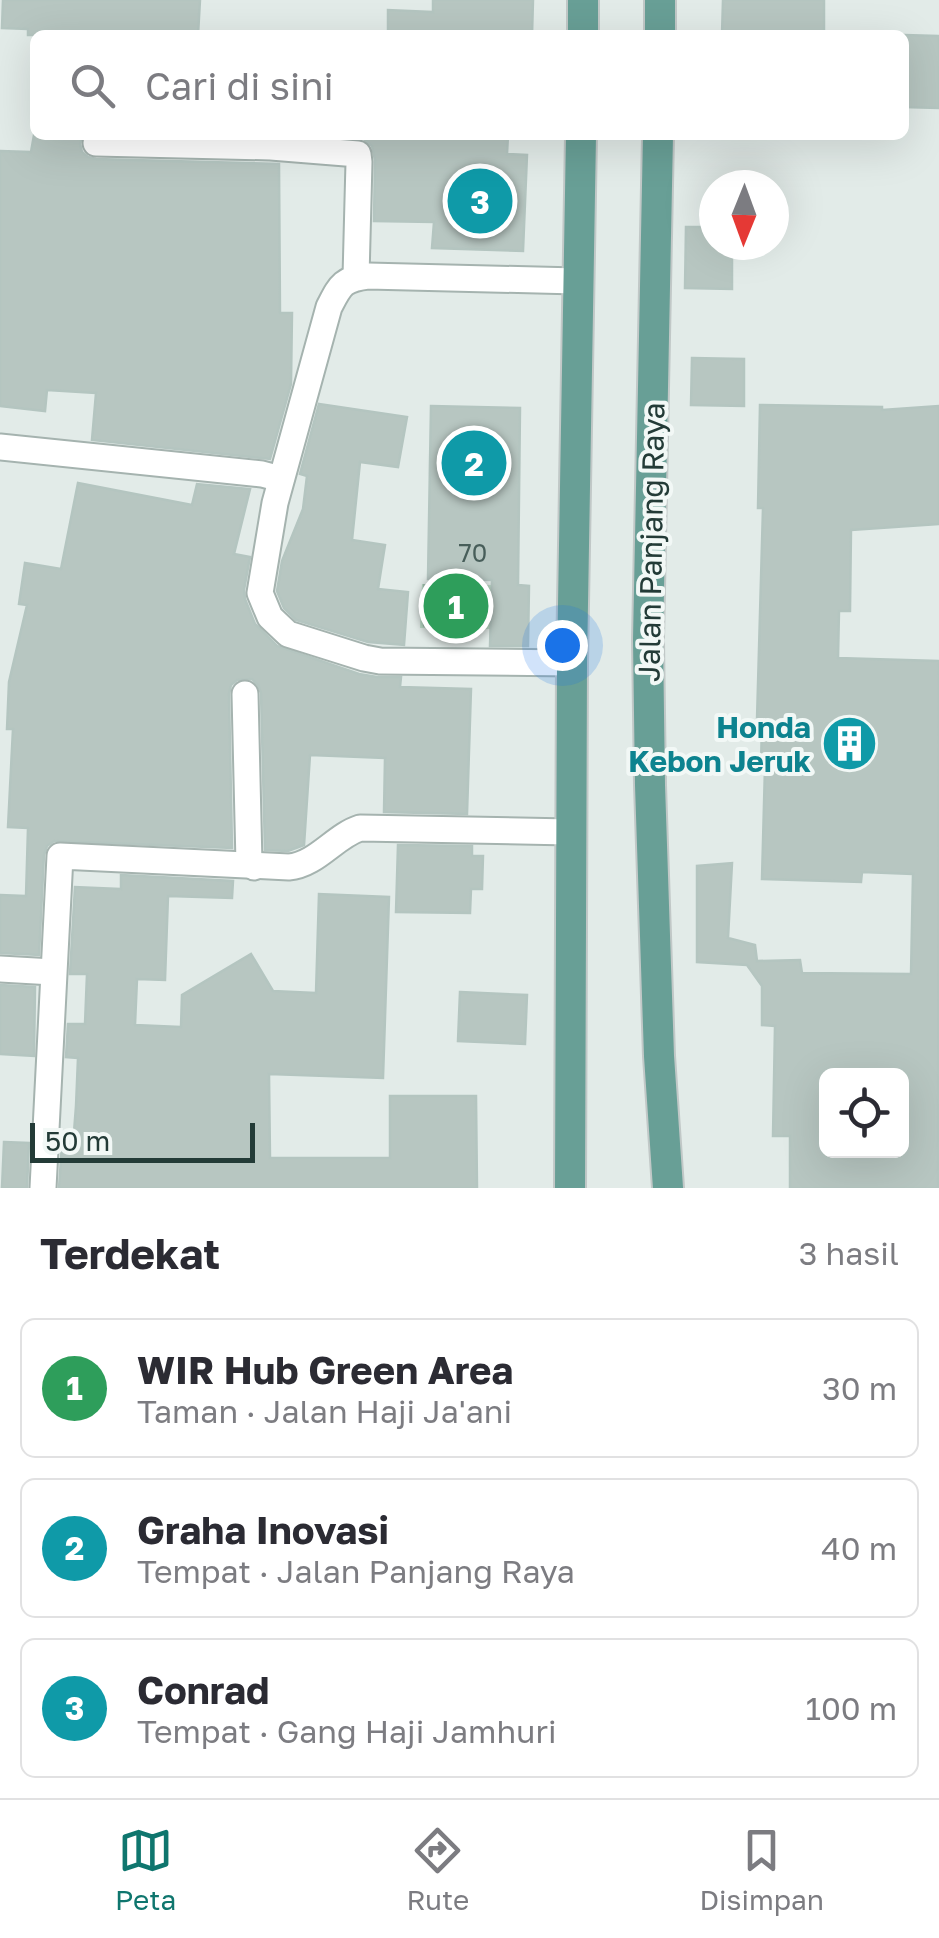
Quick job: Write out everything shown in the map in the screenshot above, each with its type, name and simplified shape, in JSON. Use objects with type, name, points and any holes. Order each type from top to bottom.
[{"type":"main road","points":[[582,30],[583,0]]},
{"type":"main road","points":[[660,0],[660,30]]},
{"type":"main road","points":[[570,1188],[570,832],[580,140]]},
{"type":"main road","name":"Jalan Panjang Raya","points":[[658,140],[648,640],[658,1056],[668,1188]]},
{"type":"street","points":[[96,143],[248,146],[358,154],[356,277]]},
{"type":"street","points":[[572,663],[364,658],[288,634],[270,617],[260,593],[281,479],[329,308],[342,283],[356,277],[578,281]]},
{"type":"street","points":[[0,447],[281,479]]},
{"type":"street","points":[[245,694],[249,863],[254,867]]},
{"type":"street","points":[[43,1188],[60,856],[254,867],[303,865],[341,836],[360,828],[570,832]]},
{"type":"street","points":[[0,968],[52,972]]},
{"type":"green space","points":[[422,584],[491,585],[491,629],[420,628]]},
{"type":"building","points":[[3,0],[200,0],[198,30],[30,30],[28,35],[28,29],[2,28]]},
{"type":"building","points":[[433,0],[533,0],[532,30],[388,30],[388,10],[433,12]]},
{"type":"building","points":[[723,0],[824,0],[824,30],[722,30]]},
{"type":"building","points":[[909,35],[939,36],[939,108],[909,107]]},
{"type":"building","points":[[33,140],[81,140],[82,152],[96,159],[279,164],[280,313],[292,313],[291,384],[270,459],[92,440],[96,393],[47,390],[45,411],[0,406],[0,151],[31,152]]},
{"type":"building","points":[[365,140],[508,140],[507,154],[527,155],[523,251],[432,248],[434,222],[374,221],[372,146]]},
{"type":"building","points":[[686,227],[699,227],[699,260],[732,260],[732,289],[685,288]]},
{"type":"building","points":[[692,358],[744,359],[744,406],[691,405]]},
{"type":"building","points":[[319,404],[407,417],[398,467],[360,462],[352,540],[385,545],[378,589],[408,592],[404,645],[368,642],[296,620],[284,608],[277,591],[282,561],[303,509],[307,476],[300,474]]},
{"type":"building","points":[[760,405],[882,410],[939,406],[939,524],[851,530],[850,611],[839,611],[838,658],[939,661],[938,1188],[790,1188],[790,1136],[773,1136],[775,1026],[762,1025],[762,986],[747,965],[697,962],[697,866],[732,863],[728,938],[755,945],[757,961],[800,960],[802,973],[911,974],[913,874],[862,872],[861,882],[762,879],[765,767],[761,767],[762,720],[757,720],[763,508],[758,508]]},
{"type":"building","points":[[431,406],[520,408],[518,585],[529,586],[528,646],[490,646],[492,580],[428,579]]},
{"type":"building","points":[[78,483],[192,505],[197,484],[250,489],[234,554],[250,557],[245,599],[255,624],[277,646],[359,674],[401,677],[400,687],[471,689],[467,814],[384,812],[385,758],[310,755],[304,845],[288,851],[265,850],[261,693],[252,679],[237,680],[229,694],[232,848],[54,841],[44,855],[39,955],[0,953],[0,895],[26,896],[28,828],[8,827],[13,729],[7,729],[9,682],[27,605],[19,604],[25,563],[61,569]]},
{"type":"building","points":[[398,845],[472,846],[472,856],[483,856],[482,889],[471,889],[470,913],[396,912]]},
{"type":"building","points":[[121,875],[233,881],[232,898],[168,896],[165,980],[137,979],[135,1025],[181,1027],[182,995],[251,954],[273,991],[316,993],[319,894],[389,897],[383,1078],[269,1074],[270,1158],[390,1158],[390,1096],[476,1096],[477,1188],[59,1188],[62,1144],[73,1145],[76,1106],[78,1058],[66,1057],[68,1024],[85,1024],[87,974],[70,974],[75,887],[121,889]]},
{"type":"building","points":[[0,985],[35,987],[34,1056],[0,1054]]},
{"type":"building","points":[[460,992],[527,995],[525,1044],[458,1041]]},
{"type":"building","points":[[4,1142],[29,1143],[27,1188],[2,1188]]},
{"type":"place","name":"Conrad","points":[[480,201]]},
{"type":"place","name":"Graha Inovasi","points":[[474,463]]},
{"type":"place","name":"WIR Hub Green Area","points":[[456,606]]},
{"type":"place","name":"Honda Kebon Jeruk","points":[[850,744]]}]
